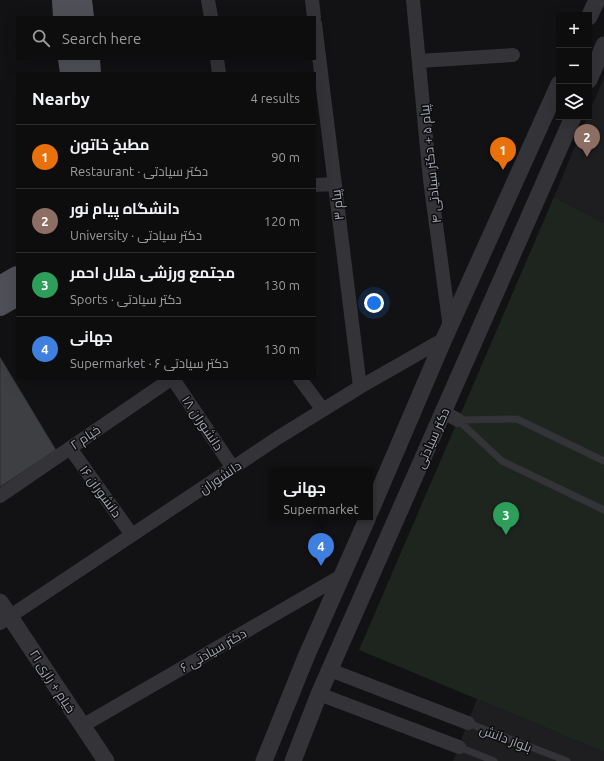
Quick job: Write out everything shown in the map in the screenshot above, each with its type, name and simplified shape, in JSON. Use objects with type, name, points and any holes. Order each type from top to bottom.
[{"type":"main road","points":[[63,0],[64,16]]},
{"type":"main road","points":[[81,0],[84,16]]},
{"type":"main road","points":[[69,60],[71,72]]},
{"type":"main road","points":[[89,60],[90,72]]},
{"type":"main road","points":[[0,287],[16,278]]},
{"type":"main road","points":[[0,305],[16,296]]},
{"type":"street","points":[[208,0],[211,16]]},
{"type":"street","points":[[312,0],[314,16]]},
{"type":"street","name":"پیام ۵ + دکتر سیادتی ۴","points":[[413,0],[430,180],[447,333]]},
{"type":"street","points":[[591,12],[596,0]]},
{"type":"street","name":"پیام ۳","points":[[316,32],[360,387]]},
{"type":"street","points":[[592,73],[604,46]]},
{"type":"street","points":[[419,61],[513,54]]},
{"type":"street","points":[[217,60],[219,72]]},
{"type":"street","points":[[373,505],[447,333],[556,91]]},
{"type":"street","name":"دکتر سیادتی","points":[[293,761],[319,694],[450,416],[540,193],[572,120]]},
{"type":"street","points":[[515,183],[540,193]]},
{"type":"street","points":[[316,185],[334,184]]},
{"type":"street","name":"دانشوران","points":[[5,620],[233,468],[447,333]]},
{"type":"street","name":"خیام ۲","points":[[0,496],[168,380]]},
{"type":"street","name":"دانشوران ۱۸","points":[[168,380],[233,468]]},
{"type":"street","points":[[301,380],[323,410]]},
{"type":"street","name":"دانشوران ۱۶","points":[[70,448],[132,535]]},
{"type":"street","points":[[264,761],[306,657],[367,520]]},
{"type":"street","name":"دکتر سیادتی ۶","points":[[82,726],[343,575]]},
{"type":"street","name":"خیام + رازی ۲۱","points":[[0,602],[5,620],[106,761]]},
{"type":"street","points":[[330,670],[468,723]]},
{"type":"street","points":[[319,694],[458,747]]},
{"type":"lane","points":[[450,416],[517,419],[604,461]]},
{"type":"lane","points":[[450,416],[502,461],[604,510]]},
{"type":"lane","name":"بلوار دانش","points":[[468,723],[567,761]]},
{"type":"lane","name":"بلوار دانش","points":[[458,747],[494,761]]},
{"type":"shaded area","points":[[604,77],[604,223],[554,197],[586,120],[592,120],[592,106]]},
{"type":"shaded area","points":[[554,197],[604,223],[604,752],[359,650]]},
{"type":"shaded area","points":[[477,699],[604,752],[604,761],[453,761]]},
{"type":"building","points":[[0,357],[56,450],[0,487]]},
{"type":"place","name":"دانشگاه پیام نور","points":[[587,157]]},
{"type":"place","name":"مطبخ خاتون","points":[[503,170]]},
{"type":"place","name":"مجتمع ورزشی هلال احمر","points":[[506,535]]},
{"type":"place","name":"جهانی","points":[[321,566]]}]
